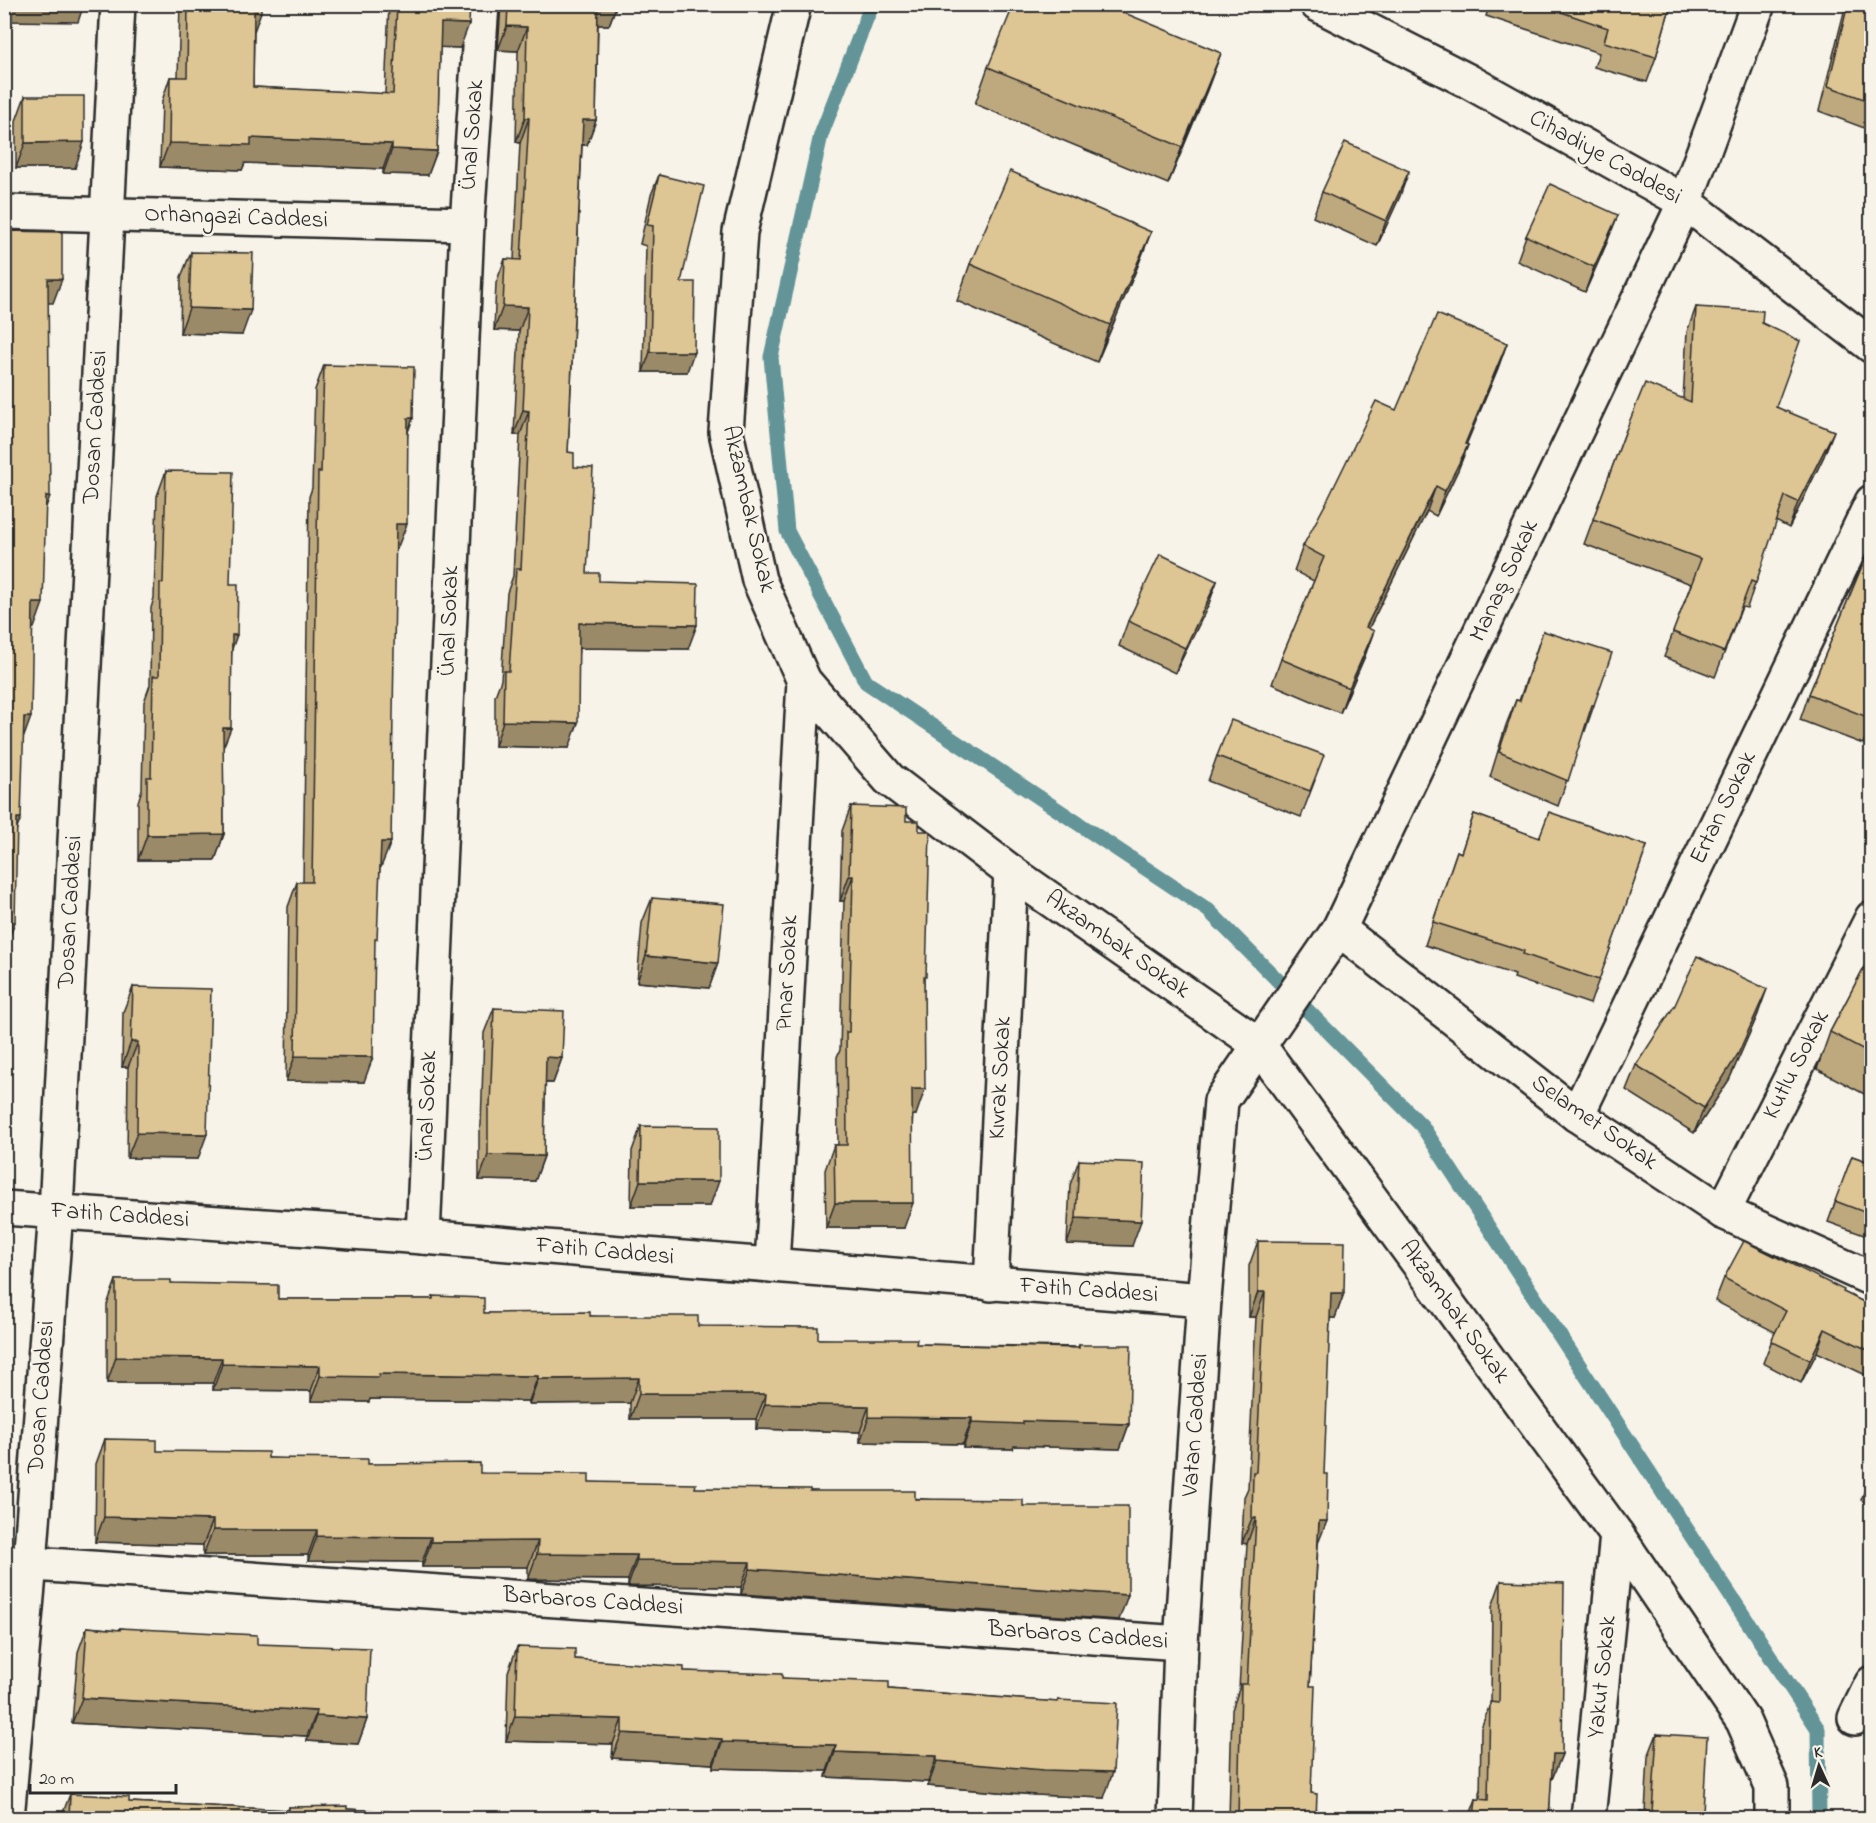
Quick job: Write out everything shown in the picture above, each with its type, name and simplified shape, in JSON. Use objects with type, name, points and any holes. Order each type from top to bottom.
[{"type":"street","name":"Dosan Caddesi","points":[[7,1818],[17,1563],[56,1211],[118,4]]},
{"type":"street","name":"Ünal Sokak","points":[[423,1237],[467,224],[482,4]]},
{"type":"street","name":"Akzambak Sokak","points":[[794,4],[740,232],[726,432],[759,580],[804,681],[889,778],[1011,872],[1258,1044],[1617,1535],[1743,1720],[1772,1787],[1773,1818]]},
{"type":"street","name":"Cihadiye Caddesi","points":[[1317,4],[1468,81],[1685,202],[1872,346]]},
{"type":"street","name":"Manaş Sokak","points":[[1258,1044],[1321,958],[1339,929],[1685,202],[1758,4]]},
{"type":"street","name":"Orhangazi Caddesi","points":[[4,212],[467,224]]},
{"type":"street","name":"Ertan Sokak","points":[[1577,1115],[1872,502]]},
{"type":"street","name":"Pınar Sokak","points":[[772,1265],[804,681]]},
{"type":"street","name":"Kıvrak Sokak","points":[[991,1284],[1011,872]]},
{"type":"street","name":"Kutlu Sokak","points":[[1723,1212],[1872,918]]},
{"type":"street","name":"Selamet Sokak","points":[[1339,929],[1577,1115],[1723,1212],[1872,1279]]},
{"type":"street","name":"Vatan Caddesi","points":[[1175,1818],[1181,1643],[1204,1300],[1221,1101],[1258,1044]]},
{"type":"street","name":"Fatih Caddesi","points":[[4,1208],[423,1237],[1204,1300]]},
{"type":"street","name":"Yakut Sokak","points":[[1588,1818],[1617,1535]]},
{"type":"street","name":"Barbaros Caddesi","points":[[17,1563],[1181,1643]]},
{"type":"street","points":[[1855,1718],[1872,1683]]},
{"type":"building","points":[[188,4],[261,4],[261,12],[254,12],[253,87],[393,94],[397,4],[470,4],[469,24],[441,23],[437,151],[392,149],[392,144],[251,138],[251,145],[169,143],[170,77],[187,77]]},
{"type":"building","points":[[508,4],[598,4],[596,120],[583,120],[568,452],[574,453],[574,467],[593,468],[587,573],[599,573],[599,581],[698,584],[697,625],[579,623],[578,723],[503,721],[504,671],[509,671],[516,569],[521,569],[529,411],[523,410],[528,307],[503,306],[505,259],[521,260],[529,118],[525,118],[527,27],[507,26]]},
{"type":"building","points":[[1014,4],[1103,4],[1221,53],[1182,147],[988,67]]},
{"type":"building","points":[[1538,4],[1671,4],[1656,57],[1604,42],[1608,28]]},
{"type":"building","points":[[1848,4],[1872,4],[1872,102],[1828,86]]},
{"type":"building","points":[[25,96],[84,96],[84,142],[25,143]]},
{"type":"building","points":[[1345,142],[1409,171],[1386,221],[1322,192]]},
{"type":"building","points":[[1010,171],[1151,232],[1110,325],[970,264]]},
{"type":"building","points":[[659,175],[704,186],[681,282],[695,282],[694,352],[650,352],[653,226],[647,225]]},
{"type":"building","points":[[1550,184],[1618,215],[1594,267],[1526,236]]},
{"type":"building","points":[[4,231],[62,232],[62,279],[48,279],[50,496],[46,496],[43,603],[33,603],[31,717],[24,717],[21,818],[17,818],[15,922],[8,921],[8,1028],[4,1028]]},
{"type":"building","points":[[191,252],[253,253],[251,310],[189,308]]},
{"type":"building","points":[[1696,307],[1763,311],[1762,323],[1800,341],[1776,407],[1834,431],[1798,502],[1785,496],[1756,583],[1751,581],[1724,652],[1673,632],[1701,559],[1593,519],[1645,383],[1691,402]]},
{"type":"building","points":[[1437,314],[1507,343],[1465,444],[1468,445],[1445,491],[1436,486],[1366,627],[1374,631],[1349,688],[1281,659],[1324,557],[1303,546],[1376,401],[1396,410]]},
{"type":"building","points":[[324,365],[414,367],[413,418],[408,418],[407,524],[396,524],[391,842],[381,842],[377,939],[375,939],[373,1057],[295,1056],[297,882],[312,882],[318,472],[321,472]]},
{"type":"building","points":[[166,471],[233,472],[230,584],[238,584],[237,635],[232,635],[231,728],[223,728],[224,834],[147,835],[147,777],[151,777],[153,676],[159,676],[160,583],[163,583]]},
{"type":"building","points":[[1872,542],[1872,719],[1809,694]]},
{"type":"building","points":[[1160,554],[1217,581],[1185,648],[1128,621]]},
{"type":"building","points":[[1543,631],[1612,653],[1594,705],[1592,705],[1568,781],[1499,752],[1516,700],[1520,701]]},
{"type":"building","points":[[1231,720],[1324,755],[1310,791],[1217,756]]},
{"type":"building","points":[[851,806],[906,808],[906,821],[919,821],[919,831],[930,831],[926,977],[924,977],[925,1089],[912,1089],[913,1203],[835,1203],[834,1145],[847,1145],[846,1032],[849,1032],[853,876],[849,876]]},
{"type":"building","points":[[1549,812],[1647,846],[1599,980],[1523,954],[1524,951],[1433,922],[1457,851],[1461,853],[1474,814],[1539,838]]},
{"type":"building","points":[[652,898],[724,904],[718,963],[646,956]]},
{"type":"building","points":[[1872,952],[1872,1054],[1830,1032]]},
{"type":"building","points":[[1697,956],[1767,989],[1738,1054],[1704,1108],[1636,1065],[1675,1005]]},
{"type":"building","points":[[133,987],[211,989],[207,1134],[137,1133],[138,1042],[131,1042]]},
{"type":"building","points":[[494,1008],[564,1011],[562,1058],[546,1057],[544,1156],[488,1155],[488,1106],[490,1106]]},
{"type":"building","points":[[641,1126],[719,1127],[719,1181],[640,1181]]},
{"type":"building","points":[[1852,1156],[1872,1163],[1872,1215],[1835,1201]]},
{"type":"building","points":[[1079,1160],[1144,1163],[1141,1221],[1076,1218]]},
{"type":"building","points":[[1258,1241],[1345,1242],[1344,1293],[1331,1293],[1324,1474],[1328,1474],[1327,1521],[1319,1521],[1310,1686],[1315,1686],[1311,1793],[1317,1794],[1316,1818],[1238,1818],[1241,1684],[1247,1684],[1256,1518],[1252,1518],[1253,1472],[1256,1472],[1265,1292],[1258,1292]]},
{"type":"building","points":[[1744,1241],[1872,1306],[1872,1352],[1825,1329],[1810,1360],[1771,1341],[1786,1311],[1724,1278]]},
{"type":"building","points":[[116,1280],[278,1285],[278,1299],[433,1299],[433,1296],[484,1298],[484,1313],[590,1312],[590,1316],[698,1316],[698,1326],[818,1327],[818,1339],[917,1339],[916,1344],[1079,1348],[1079,1345],[1131,1345],[1129,1424],[1023,1421],[1023,1424],[972,1422],[972,1418],[869,1417],[869,1406],[765,1404],[766,1394],[639,1394],[639,1378],[538,1379],[538,1376],[379,1374],[379,1377],[320,1376],[320,1366],[222,1364],[222,1358],[116,1357]]},
{"type":"building","points":[[105,1439],[157,1440],[157,1451],[268,1452],[268,1458],[368,1459],[368,1464],[480,1463],[480,1473],[589,1474],[589,1482],[696,1484],[695,1488],[915,1491],[915,1499],[1023,1500],[1023,1506],[1128,1506],[1128,1595],[750,1569],[750,1562],[637,1560],[637,1555],[537,1554],[538,1541],[431,1542],[431,1537],[317,1536],[317,1530],[213,1530],[213,1520],[104,1517]]},
{"type":"building","points":[[1872,1477],[1872,1491],[1866,1487]]},
{"type":"building","points":[[1501,1581],[1564,1583],[1562,1754],[1553,1754],[1549,1818],[1474,1818],[1476,1799],[1488,1800],[1490,1702],[1499,1703]]},
{"type":"building","points":[[87,1627],[257,1635],[257,1644],[370,1648],[367,1719],[316,1716],[317,1711],[82,1698]]},
{"type":"building","points":[[517,1647],[575,1649],[575,1659],[684,1667],[684,1671],[782,1674],[782,1678],[889,1682],[889,1689],[1058,1702],[1058,1700],[1117,1703],[1113,1772],[1044,1770],[937,1761],[937,1756],[835,1752],[836,1745],[722,1742],[722,1739],[622,1733],[622,1719],[515,1716]]},
{"type":"building","points":[[1657,1734],[1707,1737],[1703,1813],[1718,1814],[1718,1818],[1640,1818],[1640,1811],[1652,1812]]},
{"type":"building","points":[[70,1794],[129,1797],[129,1802],[289,1810],[289,1807],[347,1806],[347,1809],[496,1818],[69,1818]]},
{"type":"building","points":[[496,1812],[547,1814],[547,1818],[496,1818]]},
{"type":"waterway","points":[[872,4],[821,135],[771,357],[787,531],[866,682],[1208,910],[1422,1126],[1818,1729],[1819,1818]]}]
